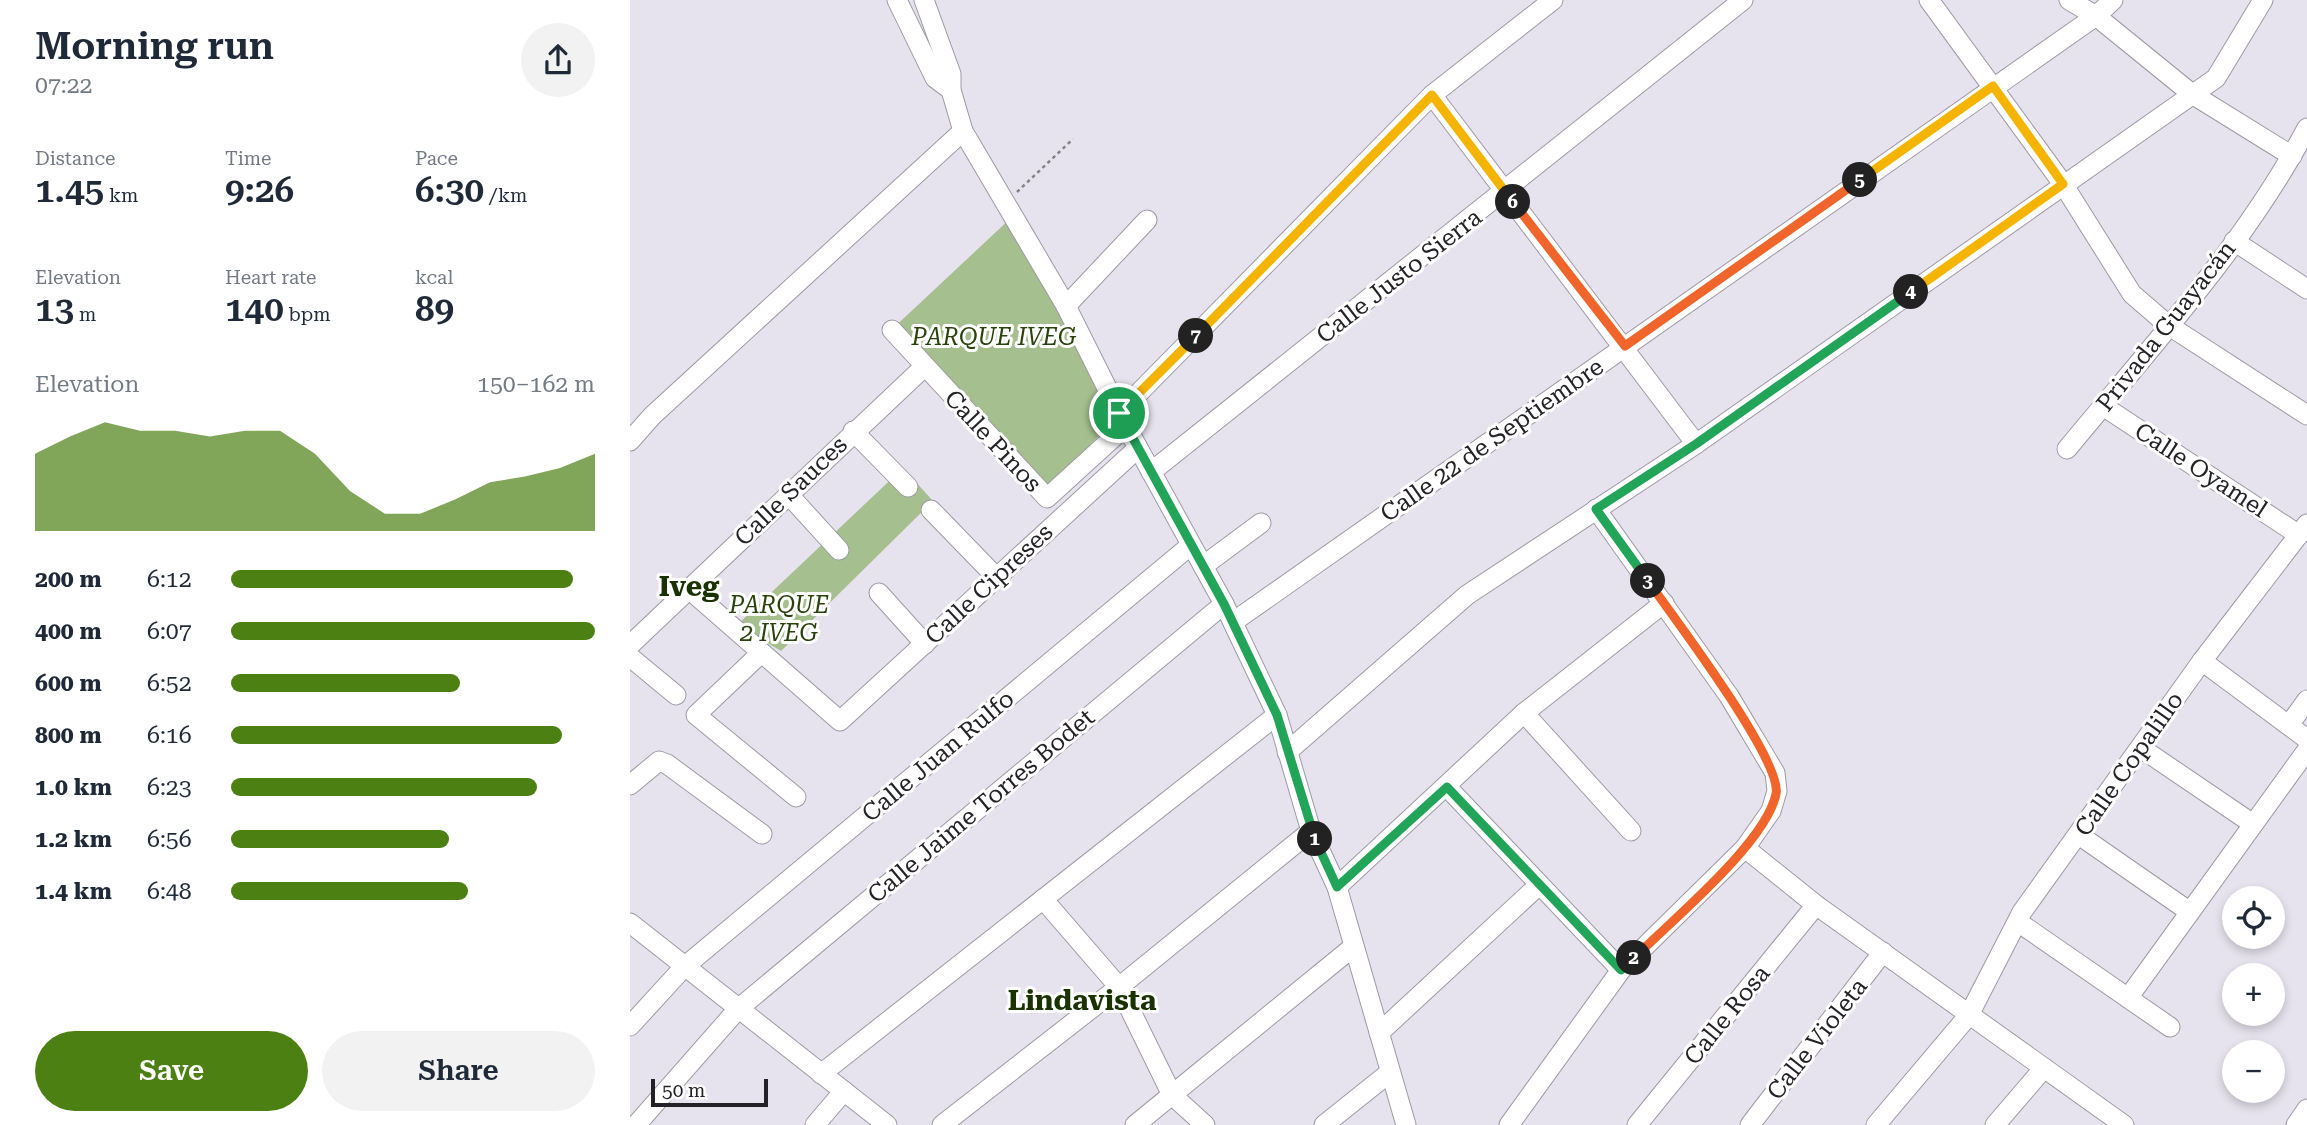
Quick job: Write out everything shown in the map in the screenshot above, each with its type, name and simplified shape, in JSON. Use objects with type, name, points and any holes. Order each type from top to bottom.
[{"type":"street","points":[[897,0],[935,78],[951,90]]},
{"type":"street","points":[[924,0],[951,74],[951,90],[963,131],[1066,306],[1123,420],[1224,604],[1277,715],[1311,831],[1337,887],[1406,1125]]},
{"type":"street","points":[[1123,420],[1432,95],[1553,0]]},
{"type":"street","name":"Calle Justo Sierra","points":[[1152,472],[1743,0]]},
{"type":"street","points":[[1929,0],[2063,184],[2132,294],[2168,325],[2307,415]]},
{"type":"street","points":[[2069,0],[2096,16],[2192,94],[2292,156]]},
{"type":"street","name":"Calle 22 de Septiembre","points":[[1233,622],[2096,16],[2113,0]]},
{"type":"street","points":[[1287,752],[1467,595],[1696,444],[2216,78],[2263,0]]},
{"type":"street","points":[[1432,95],[1625,346],[1696,444]]},
{"type":"street","name":"Privada Guayacán","points":[[2067,449],[2234,241],[2292,156],[2307,128]]},
{"type":"street","points":[[630,441],[652,416],[963,131]]},
{"type":"street","points":[[1066,306],[1147,220]]},
{"type":"street","points":[[2234,241],[2307,289]]},
{"type":"street","points":[[892,330],[924,367]]},
{"type":"street","name":"Calle Pinos","points":[[924,367],[1047,498],[1123,420]]},
{"type":"street","name":"Calle Sauces","points":[[630,645],[853,431],[924,367]]},
{"type":"street","name":"Calle Oyamel","points":[[2103,406],[2303,530]]},
{"type":"street","points":[[853,431],[908,487]]},
{"type":"street","name":"Calle Cipreses","points":[[761,653],[840,720],[1138,448]]},
{"type":"street","points":[[788,494],[839,550]]},
{"type":"street","points":[[1509,1125],[1621,970],[1745,848],[1771,811],[1777,791],[1774,773],[1728,696],[1596,509]]},
{"type":"street","points":[[931,510],[996,577]]},
{"type":"street","points":[[1203,566],[1261,523]]},
{"type":"street","name":"Calle Copalillo","points":[[1876,1125],[1969,1014],[2022,912],[2202,661],[2303,530]]},
{"type":"street","name":"Calle Juan Rulfo","points":[[630,1026],[684,967],[1191,545]]},
{"type":"street","points":[[689,589],[761,653],[696,715],[796,797]]},
{"type":"street","points":[[879,593],[925,645]]},
{"type":"street","points":[[1337,887],[1524,713],[1664,603]]},
{"type":"street","name":"Calle Jaime Torres Bodet","points":[[636,1125],[738,1009],[1224,604]]},
{"type":"street","points":[[630,657],[676,695]]},
{"type":"street","points":[[2202,661],[2307,738]]},
{"type":"street","points":[[2289,724],[2307,701]]},
{"type":"street","points":[[1524,713],[1631,831]]},
{"type":"street","points":[[821,1074],[1277,715]]},
{"type":"street","points":[[2141,748],[2253,824]]},
{"type":"street","points":[[2129,998],[2307,750]]},
{"type":"street","points":[[630,785],[652,764],[659,761],[667,764],[762,834]]},
{"type":"street","points":[[1447,787],[1621,970]]},
{"type":"street","points":[[942,1125],[1119,987],[1311,831]]},
{"type":"street","points":[[2079,835],[2190,912]]},
{"type":"street","points":[[1745,848],[1816,905],[2124,1125]]},
{"type":"street","points":[[1378,1033],[1539,885]]},
{"type":"street","points":[[1043,899],[1119,987],[1172,1095],[1205,1125]]},
{"type":"street","name":"Calle Rosa","points":[[1637,1125],[1816,905]]},
{"type":"street","points":[[2018,922],[2170,1027]]},
{"type":"street","points":[[630,923],[887,1125]]},
{"type":"street","points":[[1135,1125],[1353,947]]},
{"type":"street","name":"Calle Violeta","points":[[1750,1125],[1883,952]]},
{"type":"street","points":[[1995,1125],[2044,1069]]},
{"type":"street","points":[[1324,1125],[1390,1073]]},
{"type":"street","points":[[816,1125],[845,1091]]},
{"type":"street","points":[[2296,1125],[2307,1109]]},
{"type":"path","points":[[1005,204],[1073,139]]},
{"type":"green space","name":"PARQUE IVEG","points":[[1012,217],[1119,413],[1043,498],[888,333]]},
{"type":"green space","name":"PARQUE 2 IVEG","points":[[903,468],[933,501],[781,651],[737,625]]},
{"type":"district","name":"Iveg","points":[[689,586]]},
{"type":"district","name":"Lindavista","points":[[1082,1000]]},
{"type":"route","points":[[1993,86],[2063,184],[1696,444],[1596,509],[1728,696],[1774,773],[1777,791],[1771,811],[1745,848],[1621,970],[1447,787],[1337,887],[1311,831],[1277,715],[1224,604],[1119,413],[1432,95],[1625,346],[1993,86]]}]
